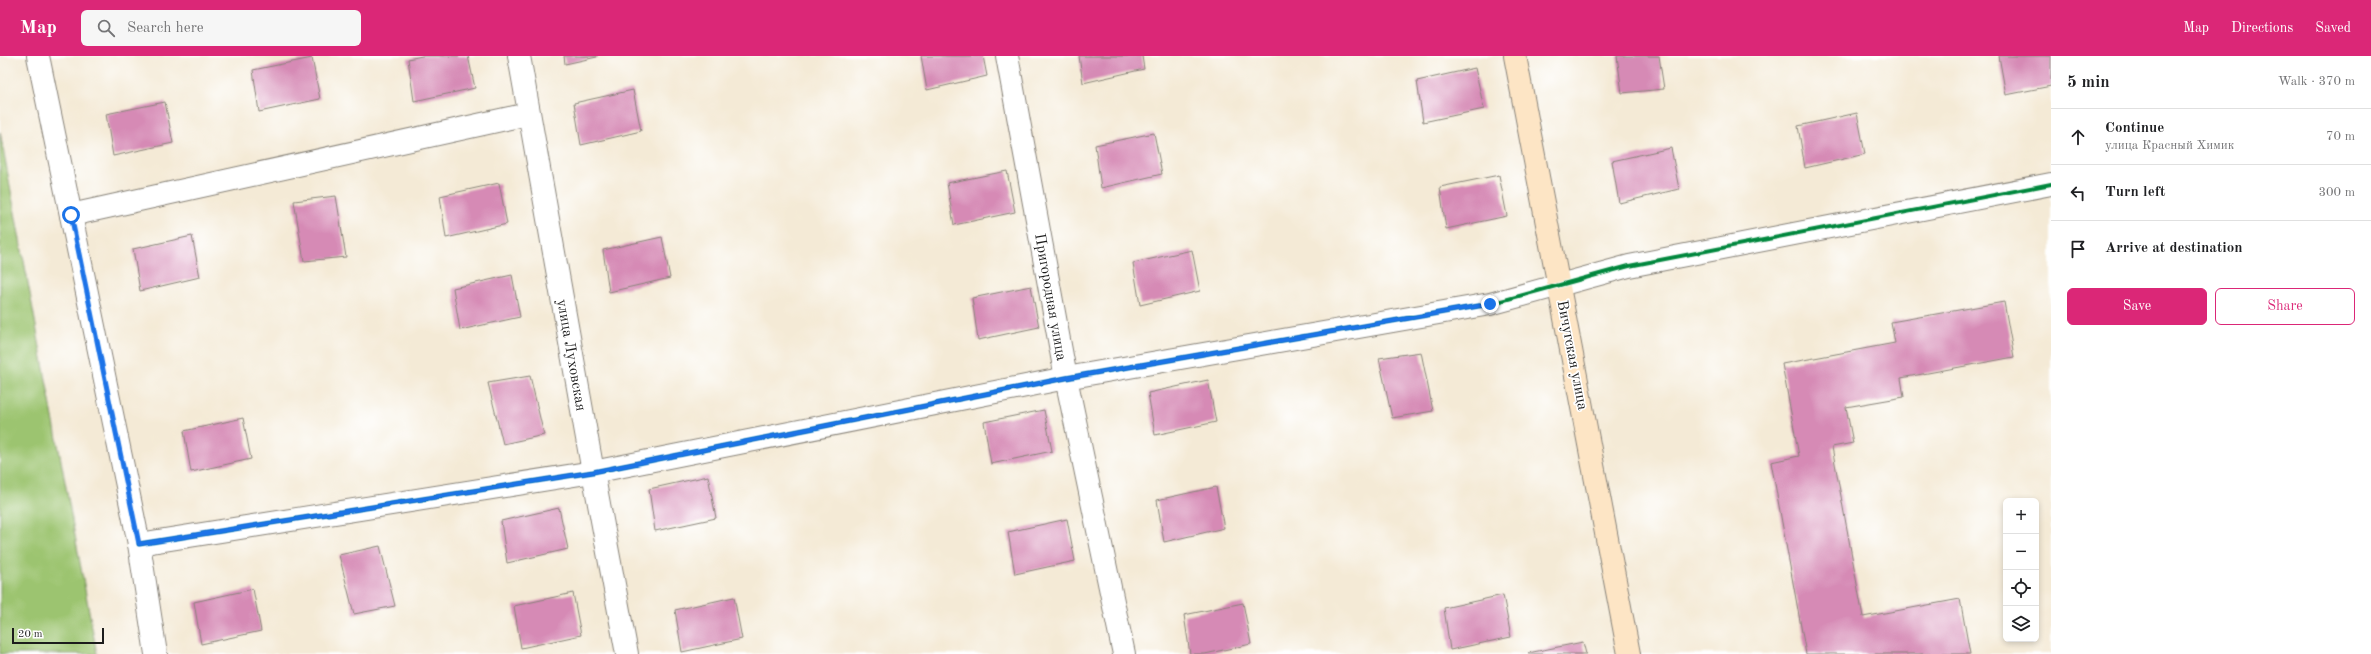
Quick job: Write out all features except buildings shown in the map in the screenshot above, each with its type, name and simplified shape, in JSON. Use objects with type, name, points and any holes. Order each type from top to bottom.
[{"type":"main road","name":"Вичугская улица","points":[[1515,56],[1629,654]]},
{"type":"street","points":[[38,56],[139,544],[156,654]]},
{"type":"street","name":"улица Луховская","points":[[519,56],[528,114],[627,654]]},
{"type":"street","name":"Пригородная улица","points":[[1007,56],[1066,378],[1124,654]]},
{"type":"street","points":[[71,215],[528,114]]},
{"type":"street","points":[[139,544],[593,472],[1066,378],[1490,304],[1630,266],[2051,184]]},
{"type":"green space","points":[[0,132],[97,654],[0,654]]},
{"type":"cycle path","points":[[139,544],[593,472],[1066,378],[1490,304],[1629,266],[2051,184]]},
{"type":"route","points":[[71,215],[139,544],[593,472],[1066,378],[1490,304]]}]
